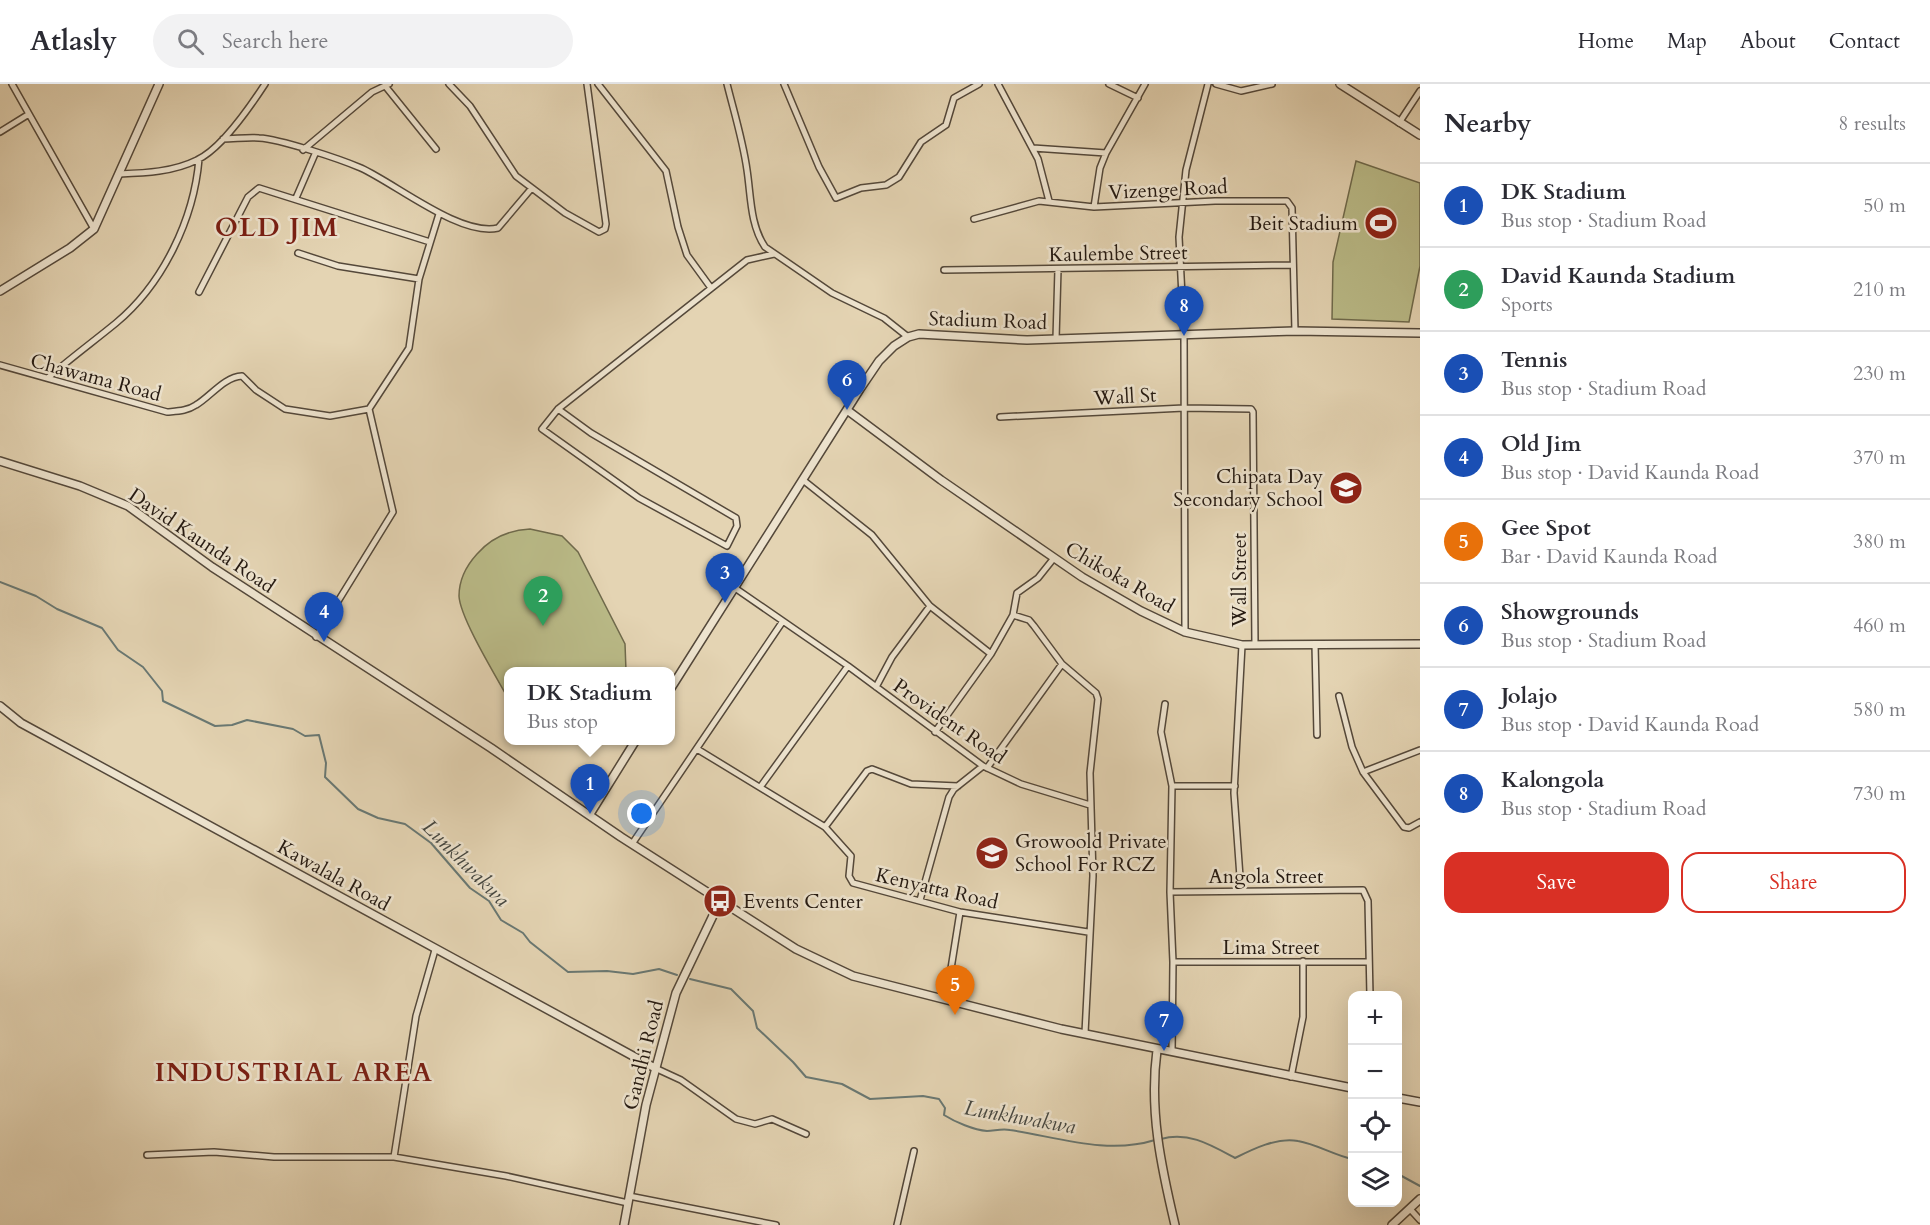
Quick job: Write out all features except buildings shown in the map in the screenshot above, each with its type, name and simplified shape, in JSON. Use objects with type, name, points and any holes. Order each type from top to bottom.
[{"type":"street","points":[[12,84],[94,229]]},
{"type":"street","points":[[0,291],[70,248],[94,229],[159,84]]},
{"type":"street","points":[[119,174],[174,168],[199,159],[222,139],[265,84]]},
{"type":"street","points":[[449,84],[470,106],[508,167],[531,189],[590,229],[599,232],[605,229],[588,84]]},
{"type":"street","points":[[598,84],[666,171],[678,227],[687,255],[711,288]]},
{"type":"street","points":[[727,84],[760,239],[774,254],[832,293],[884,318],[908,337]]},
{"type":"street","points":[[784,84],[819,167],[836,198],[861,188],[886,185],[899,177],[921,142],[946,125],[954,98],[979,84]]},
{"type":"street","points":[[998,84],[1033,148],[1043,171],[1049,201]]},
{"type":"street","points":[[1109,84],[1138,98]]},
{"type":"street","points":[[1094,207],[1106,153],[1145,84]]},
{"type":"street","points":[[1185,632],[1184,336],[1179,237],[1188,159],[1208,84]]},
{"type":"street","points":[[1216,84],[1241,91],[1272,84]]},
{"type":"street","points":[[1343,85],[1420,135]]},
{"type":"street","points":[[303,150],[372,92],[387,86],[436,149]]},
{"type":"street","points":[[1399,123],[1420,91]]},
{"type":"street","points":[[0,132],[29,114]]},
{"type":"street","points":[[222,139],[261,138],[360,168],[417,198],[439,214],[475,226],[498,228],[531,189]]},
{"type":"street","points":[[1033,148],[1106,153]]},
{"type":"street","points":[[296,198],[315,154]]},
{"type":"street","points":[[49,378],[83,347],[117,322],[150,288],[171,252],[194,195],[199,159]]},
{"type":"street","points":[[200,292],[233,224],[254,191],[264,188],[430,242]]},
{"type":"street","name":"Vizenge Road","points":[[974,219],[1028,202],[1049,201],[1094,207],[1215,201],[1287,201],[1292,208],[1295,331]]},
{"type":"street","points":[[316,637],[393,512],[369,409],[409,348],[418,279],[439,214]]},
{"type":"street","points":[[298,253],[338,266],[418,279]]},
{"type":"street","points":[[558,409],[591,433],[736,519],[737,526],[727,546],[639,498],[544,433],[543,426],[558,409],[747,260],[774,254]]},
{"type":"street","name":"Kaulembe Street","points":[[944,270],[1293,265]]},
{"type":"street","points":[[1056,339],[1058,269]]},
{"type":"street","name":"Stadium Road","points":[[675,682],[879,361],[908,337],[938,333],[999,339],[1056,339],[1295,331],[1420,333]]},
{"type":"street","name":"Chawama Road","points":[[0,365],[99,395],[167,412],[184,411],[197,405],[224,383],[242,376],[255,390],[285,410],[330,416],[369,409]]},
{"type":"street","name":"Wall St","points":[[1000,417],[1184,408],[1251,409]]},
{"type":"street","name":"Wall Street","points":[[1251,409],[1253,412],[1255,645]]},
{"type":"street","name":"Chikoka Road","points":[[847,410],[941,480],[1054,558],[1141,611],[1185,632],[1242,645],[1420,644]]},
{"type":"street","name":"David Kaunda Road","points":[[0,461],[80,486],[128,506],[212,567],[316,637],[720,901],[830,967],[853,976],[1085,1034],[1348,1087]]},
{"type":"street","points":[[803,480],[872,534],[930,606],[991,654]]},
{"type":"street","points":[[935,732],[991,654],[1013,615],[1017,593],[1038,578],[1054,558]]},
{"type":"street","name":"Provident Road","points":[[735,588],[848,666],[985,767],[1021,784],[1090,805]]},
{"type":"street","points":[[876,687],[892,657],[930,606]]},
{"type":"street","points":[[1013,615],[1029,620],[1062,664],[1097,695],[1091,739],[1090,805],[1093,876],[1088,932],[1085,1034]]},
{"type":"street","points":[[632,844],[783,621]]},
{"type":"street","points":[[1315,644],[1317,735]]},
{"type":"street","points":[[1241,891],[1235,786],[1242,645]]},
{"type":"street","points":[[920,900],[950,797],[958,786],[985,767],[1062,664]]},
{"type":"street","points":[[761,786],[848,666]]},
{"type":"street","points":[[1339,696],[1352,747],[1363,772],[1404,827],[1409,828],[1420,822]]},
{"type":"street","points":[[1165,704],[1161,732],[1172,786],[1170,892],[1173,962],[1172,1052]]},
{"type":"street","name":"Kawalala Road","points":[[0,706],[21,723],[655,1068]]},
{"type":"street","points":[[590,814],[633,745]]},
{"type":"street","name":"Kenyatta Road","points":[[697,749],[825,827],[851,856],[849,876],[853,883],[960,912],[1088,932]]},
{"type":"street","points":[[1363,772],[1420,750]]},
{"type":"street","points":[[825,827],[867,771],[872,769],[911,784],[958,786]]},
{"type":"street","points":[[1172,786],[1235,786]]},
{"type":"street","name":"Angola Street","points":[[1170,892],[1363,890],[1368,900],[1369,962]]},
{"type":"street","name":"Gandhi Road","points":[[624,1225],[655,1068],[684,972],[720,901]]},
{"type":"street","points":[[946,999],[960,912]]},
{"type":"street","points":[[394,1157],[416,1016],[435,950]]},
{"type":"street","points":[[1291,1077],[1304,1017],[1303,961]]},
{"type":"street","name":"Lima Street","points":[[1173,962],[1369,962]]},
{"type":"street","points":[[1369,962],[1370,991]]},
{"type":"street","points":[[1157,1050],[1153,1098],[1156,1132],[1175,1225]]},
{"type":"street","points":[[655,1068],[681,1080],[736,1119],[755,1124],[772,1119],[806,1134]]},
{"type":"street","points":[[1402,1099],[1420,1102]]},
{"type":"street","points":[[897,1225],[914,1151]]},
{"type":"street","points":[[147,1155],[214,1152],[274,1157],[394,1157],[776,1225]]},
{"type":"street","points":[[1392,1225],[1420,1199]]},
{"type":"street","points":[[1410,1209],[1420,1220]]},
{"type":"green space","name":"Beit Stadium","points":[[1356,161],[1420,183],[1420,266],[1409,322],[1332,319],[1333,262]]},
{"type":"green space","points":[[530,529],[562,536],[578,552],[625,644],[626,667],[504,667],[504,691],[466,618],[461,606],[459,590],[467,568],[482,548],[501,536]]},
{"type":"waterway","name":"Lunkhwakwa","points":[[0,582],[36,596],[57,609],[102,628],[118,650],[143,667],[162,691],[163,701],[215,726],[232,725],[247,720],[293,729],[305,736],[319,735],[326,763],[325,777],[358,809],[378,818],[405,824],[431,843],[470,888],[489,901],[501,920],[523,933],[530,942],[568,972],[607,971],[633,974],[659,969],[677,975]]},
{"type":"waterway","name":"Lunkhwakwa","points":[[690,979],[731,989],[753,1011],[757,1028],[806,1077],[842,1084],[870,1099],[923,1096],[939,1099],[945,1108],[944,1115],[965,1125],[987,1131],[1007,1129],[1100,1145],[1119,1146],[1155,1140]]},
{"type":"waterway","name":"Lunkhwakwa","points":[[1161,1139],[1190,1138],[1208,1144],[1235,1158],[1274,1142],[1290,1140],[1348,1158]]},
{"type":"waterway","name":"Lunkhwakwa","points":[[1402,1176],[1420,1186]]},
{"type":"place","name":"Beit Stadium","points":[[1381,223]]},
{"type":"place","name":"Kalongola","points":[[1184,336]]},
{"type":"place","name":"Showgrounds","points":[[847,410]]},
{"type":"place","name":"Chipata Day Secondary School","points":[[1346,488]]},
{"type":"place","name":"Tennis","points":[[725,603]]},
{"type":"place","name":"David Kaunda Stadium","points":[[543,626]]},
{"type":"place","name":"Old Jim","points":[[324,642]]},
{"type":"place","name":"DK Stadium","points":[[590,814]]},
{"type":"place","name":"Growoold Private School For RCZ","points":[[992,853]]},
{"type":"place","name":"Events Center","points":[[720,901]]},
{"type":"place","name":"Gee Spot","points":[[955,1015]]},
{"type":"place","name":"Jolajo","points":[[1164,1051]]},
{"type":"district","name":"OLD JIM","points":[[277,227]]},
{"type":"district","name":"INDUSTRIAL AREA","points":[[294,1072]]}]
